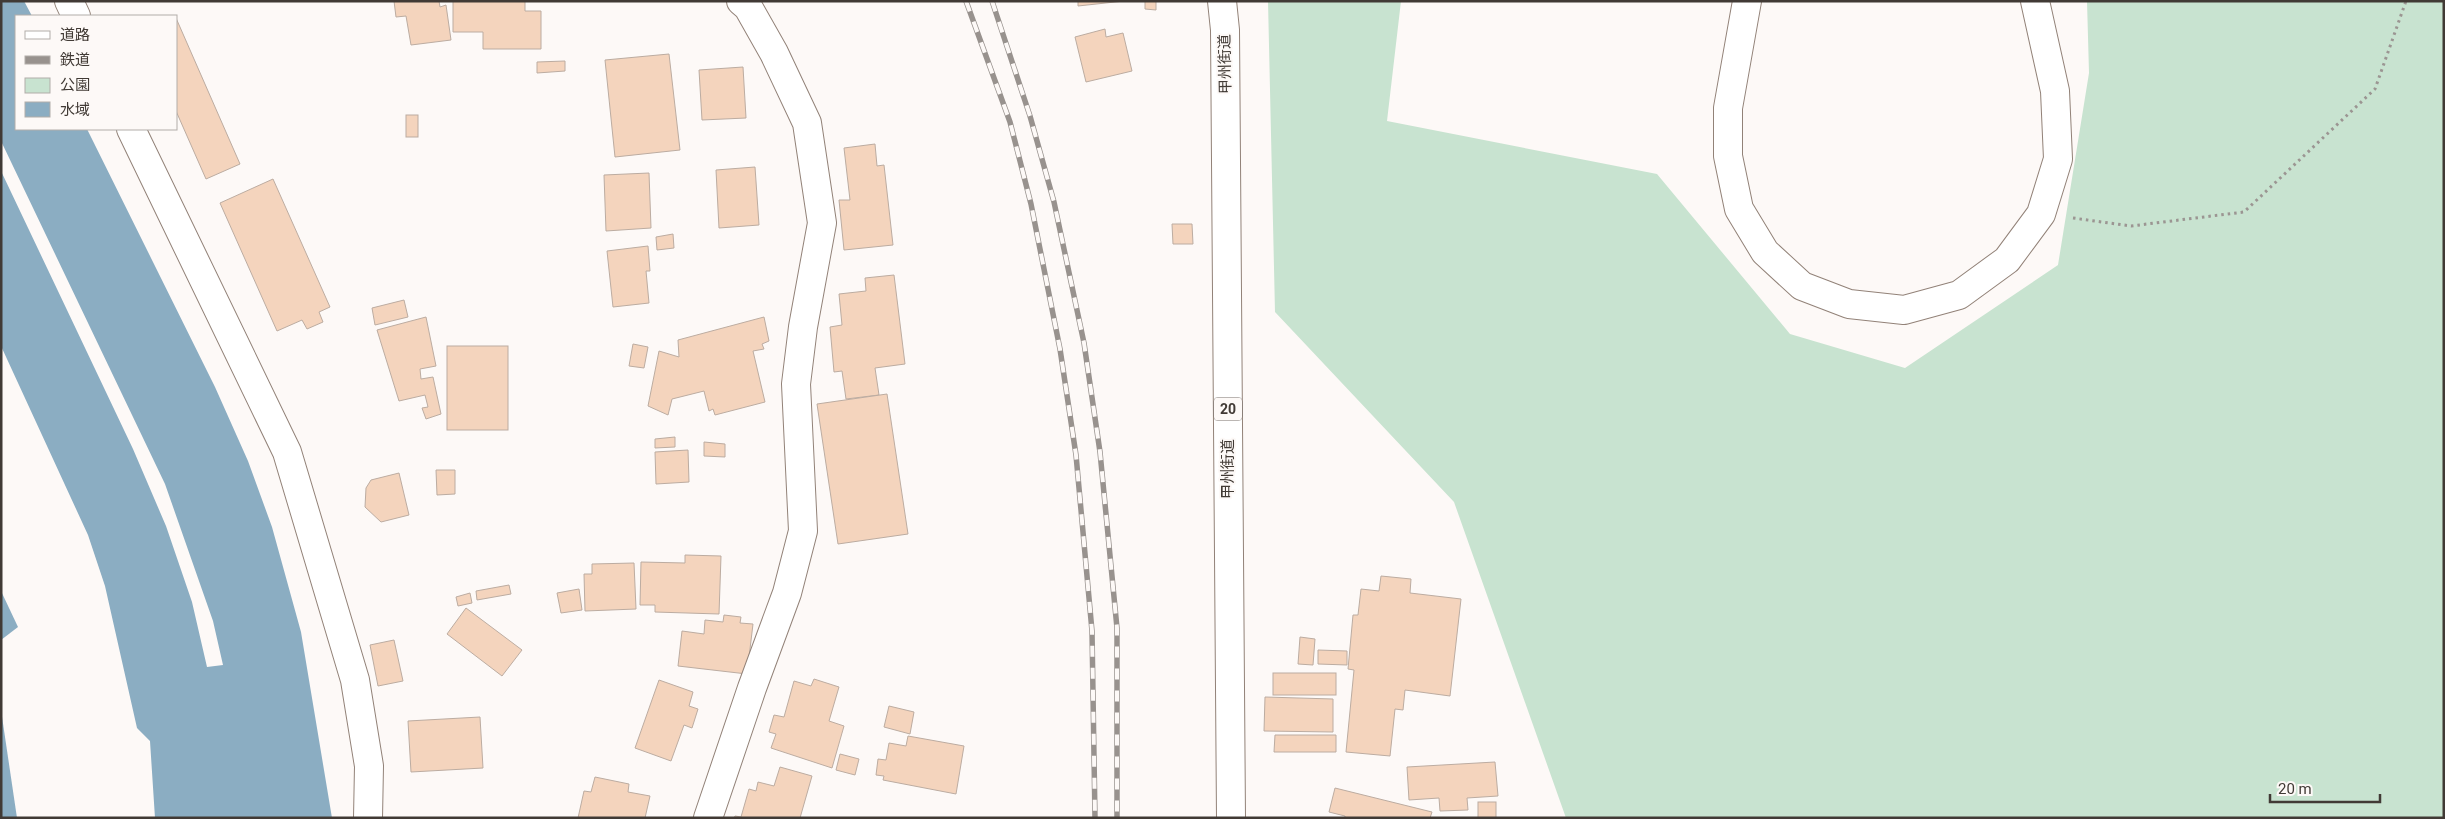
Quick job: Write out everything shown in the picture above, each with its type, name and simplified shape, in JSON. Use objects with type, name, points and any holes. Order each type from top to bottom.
[{"type":"main road","points":[[69,1],[76,15]]},
{"type":"main road","points":[[708,818],[791,581],[803,531],[796,384],[805,318],[822,223],[807,123],[774,53],[748,7],[741,1]]},
{"type":"main road","name":"甲州街道","points":[[1222,1],[1225,30],[1231,818]]},
{"type":"main road","points":[[1747,1],[1728,108],[1728,156],[1739,209],[1764,252],[1802,286],[1849,304],[1904,310],[1959,295],[2007,260],[2041,214],[2058,159],[2055,91],[2035,1]]},
{"type":"main road","points":[[130,130],[287,452],[355,680],[369,766],[368,818]]},
{"type":"path","points":[[2041,214],[2131,226],[2244,212],[2375,89],[2406,1]]},
{"type":"green space","points":[[1268,1],[1401,1],[1387,121],[1657,174],[1790,334],[1905,368],[2058,265],[2089,73],[2087,1],[2444,1],[2444,818],[1566,818],[1454,502],[1275,312]]},
{"type":"water","points":[[1,1],[24,1],[31,15],[15,15],[15,130],[87,130],[215,387],[248,461],[272,527],[301,632],[332,818],[155,818],[150,741],[137,728],[105,586],[88,535],[1,346],[1,171],[133,449],[166,526],[192,602],[207,667],[223,665],[213,621],[165,484],[1,141]]},
{"type":"water","points":[[1,591],[18,627],[1,640]]},
{"type":"water","points":[[1,710],[17,818],[1,818]]},
{"type":"building","points":[[394,1],[439,1],[440,7],[446,5],[451,40],[411,45],[406,16],[396,17]]},
{"type":"building","points":[[453,1],[525,1],[525,11],[541,11],[541,49],[483,49],[483,32],[453,32]]},
{"type":"building","points":[[1078,1],[1124,1],[1078,6]]},
{"type":"building","points":[[1145,1],[1156,1],[1156,10],[1145,9]]},
{"type":"building","points":[[178,23],[240,164],[206,179],[178,116]]},
{"type":"building","points":[[1105,29],[1106,37],[1123,33],[1132,71],[1086,82],[1075,37]]},
{"type":"building","points":[[669,54],[680,150],[615,157],[605,60]]},
{"type":"building","points":[[565,61],[565,71],[537,73],[537,62]]},
{"type":"building","points":[[743,67],[746,118],[702,120],[699,70]]},
{"type":"building","points":[[406,115],[418,115],[418,137],[406,137]]},
{"type":"building","points":[[875,144],[877,166],[884,165],[893,245],[844,250],[839,200],[850,200],[844,148]]},
{"type":"building","points":[[755,167],[759,225],[719,228],[716,170]]},
{"type":"building","points":[[649,173],[651,228],[606,231],[604,175]]},
{"type":"building","points":[[273,179],[330,307],[319,312],[323,322],[307,329],[302,320],[277,331],[220,203]]},
{"type":"building","points":[[1172,224],[1192,224],[1193,244],[1173,244]]},
{"type":"building","points":[[673,234],[674,248],[657,250],[656,237]]},
{"type":"building","points":[[648,246],[650,271],[646,271],[649,303],[613,307],[607,251]]},
{"type":"building","points":[[894,275],[905,364],[875,368],[879,395],[846,399],[842,371],[834,372],[830,327],[842,325],[839,294],[866,291],[865,278]]},
{"type":"building","points":[[404,300],[408,317],[375,325],[372,308]]},
{"type":"building","points":[[426,317],[436,366],[420,369],[421,379],[433,377],[441,414],[426,419],[422,408],[428,407],[425,395],[399,401],[377,330]]},
{"type":"building","points":[[764,317],[769,341],[762,344],[764,349],[753,351],[765,402],[715,415],[713,409],[709,411],[704,391],[672,399],[668,415],[648,406],[659,351],[679,357],[678,340]]},
{"type":"building","points":[[633,344],[648,347],[644,368],[629,366]]},
{"type":"building","points":[[447,346],[508,346],[508,430],[447,430]]},
{"type":"building","points":[[887,394],[908,534],[838,544],[817,404]]},
{"type":"building","points":[[675,437],[675,447],[655,448],[655,439]]},
{"type":"building","points":[[704,442],[725,444],[725,457],[704,456]]},
{"type":"building","points":[[688,450],[689,482],[656,484],[655,452]]},
{"type":"building","points":[[436,470],[455,470],[455,494],[437,495]]},
{"type":"building","points":[[399,473],[409,515],[381,522],[365,507],[366,488],[371,480]]},
{"type":"building","points":[[685,555],[721,556],[719,614],[655,612],[655,605],[640,605],[641,562],[685,563]]},
{"type":"building","points":[[634,563],[636,609],[585,611],[584,574],[592,574],[592,564]]},
{"type":"building","points":[[1381,576],[1411,579],[1410,593],[1461,599],[1450,696],[1405,690],[1403,710],[1395,709],[1390,756],[1346,752],[1354,670],[1348,669],[1353,615],[1358,615],[1361,589],[1379,591]]},
{"type":"building","points":[[509,585],[511,594],[477,600],[476,591]]},
{"type":"building","points":[[579,589],[582,610],[561,613],[557,593]]},
{"type":"building","points":[[470,593],[472,603],[458,606],[456,597]]},
{"type":"building","points":[[466,608],[522,650],[502,676],[447,634]]},
{"type":"building","points":[[724,615],[741,617],[740,623],[753,624],[747,674],[678,666],[682,631],[704,634],[705,620],[723,622]]},
{"type":"building","points":[[1300,637],[1315,639],[1313,665],[1298,664]]},
{"type":"building","points":[[394,640],[403,681],[378,686],[370,645]]},
{"type":"building","points":[[1318,650],[1347,651],[1347,665],[1318,664]]},
{"type":"building","points":[[1273,673],[1336,673],[1336,695],[1273,695]]},
{"type":"building","points":[[814,679],[839,687],[829,721],[844,726],[832,768],[771,748],[776,734],[769,732],[774,715],[784,717],[794,681],[811,686]]},
{"type":"building","points":[[659,680],[693,692],[689,706],[698,709],[692,728],[684,725],[671,761],[635,748]]},
{"type":"building","points":[[1265,697],[1333,699],[1333,732],[1264,731]]},
{"type":"building","points":[[889,706],[914,712],[910,734],[884,727]]},
{"type":"building","points":[[480,717],[483,768],[411,772],[408,721]]},
{"type":"building","points":[[1275,735],[1336,735],[1336,752],[1274,752]]},
{"type":"building","points":[[908,736],[964,746],[956,794],[883,780],[884,776],[876,775],[878,759],[886,760],[889,743],[906,746]]},
{"type":"building","points":[[840,754],[859,759],[855,775],[836,770]]},
{"type":"building","points":[[1495,762],[1498,796],[1467,798],[1468,810],[1440,811],[1439,798],[1409,800],[1407,767]]},
{"type":"building","points":[[780,767],[812,776],[800,818],[734,818],[735,816],[741,817],[749,789],[756,791],[758,782],[774,786]]},
{"type":"building","points":[[595,777],[629,784],[628,792],[650,796],[645,818],[578,818],[584,791],[591,792]]},
{"type":"building","points":[[1335,788],[1432,812],[1430,818],[1345,818],[1345,816],[1329,812]]},
{"type":"building","points":[[1478,802],[1496,802],[1496,818],[1478,818]]},
{"type":"railway","points":[[966,1],[1010,122],[1031,204],[1060,349],[1076,455],[1092,631],[1095,818]]},
{"type":"railway","points":[[992,1],[1030,116],[1054,202],[1084,343],[1100,452],[1117,628],[1117,818]]}]
